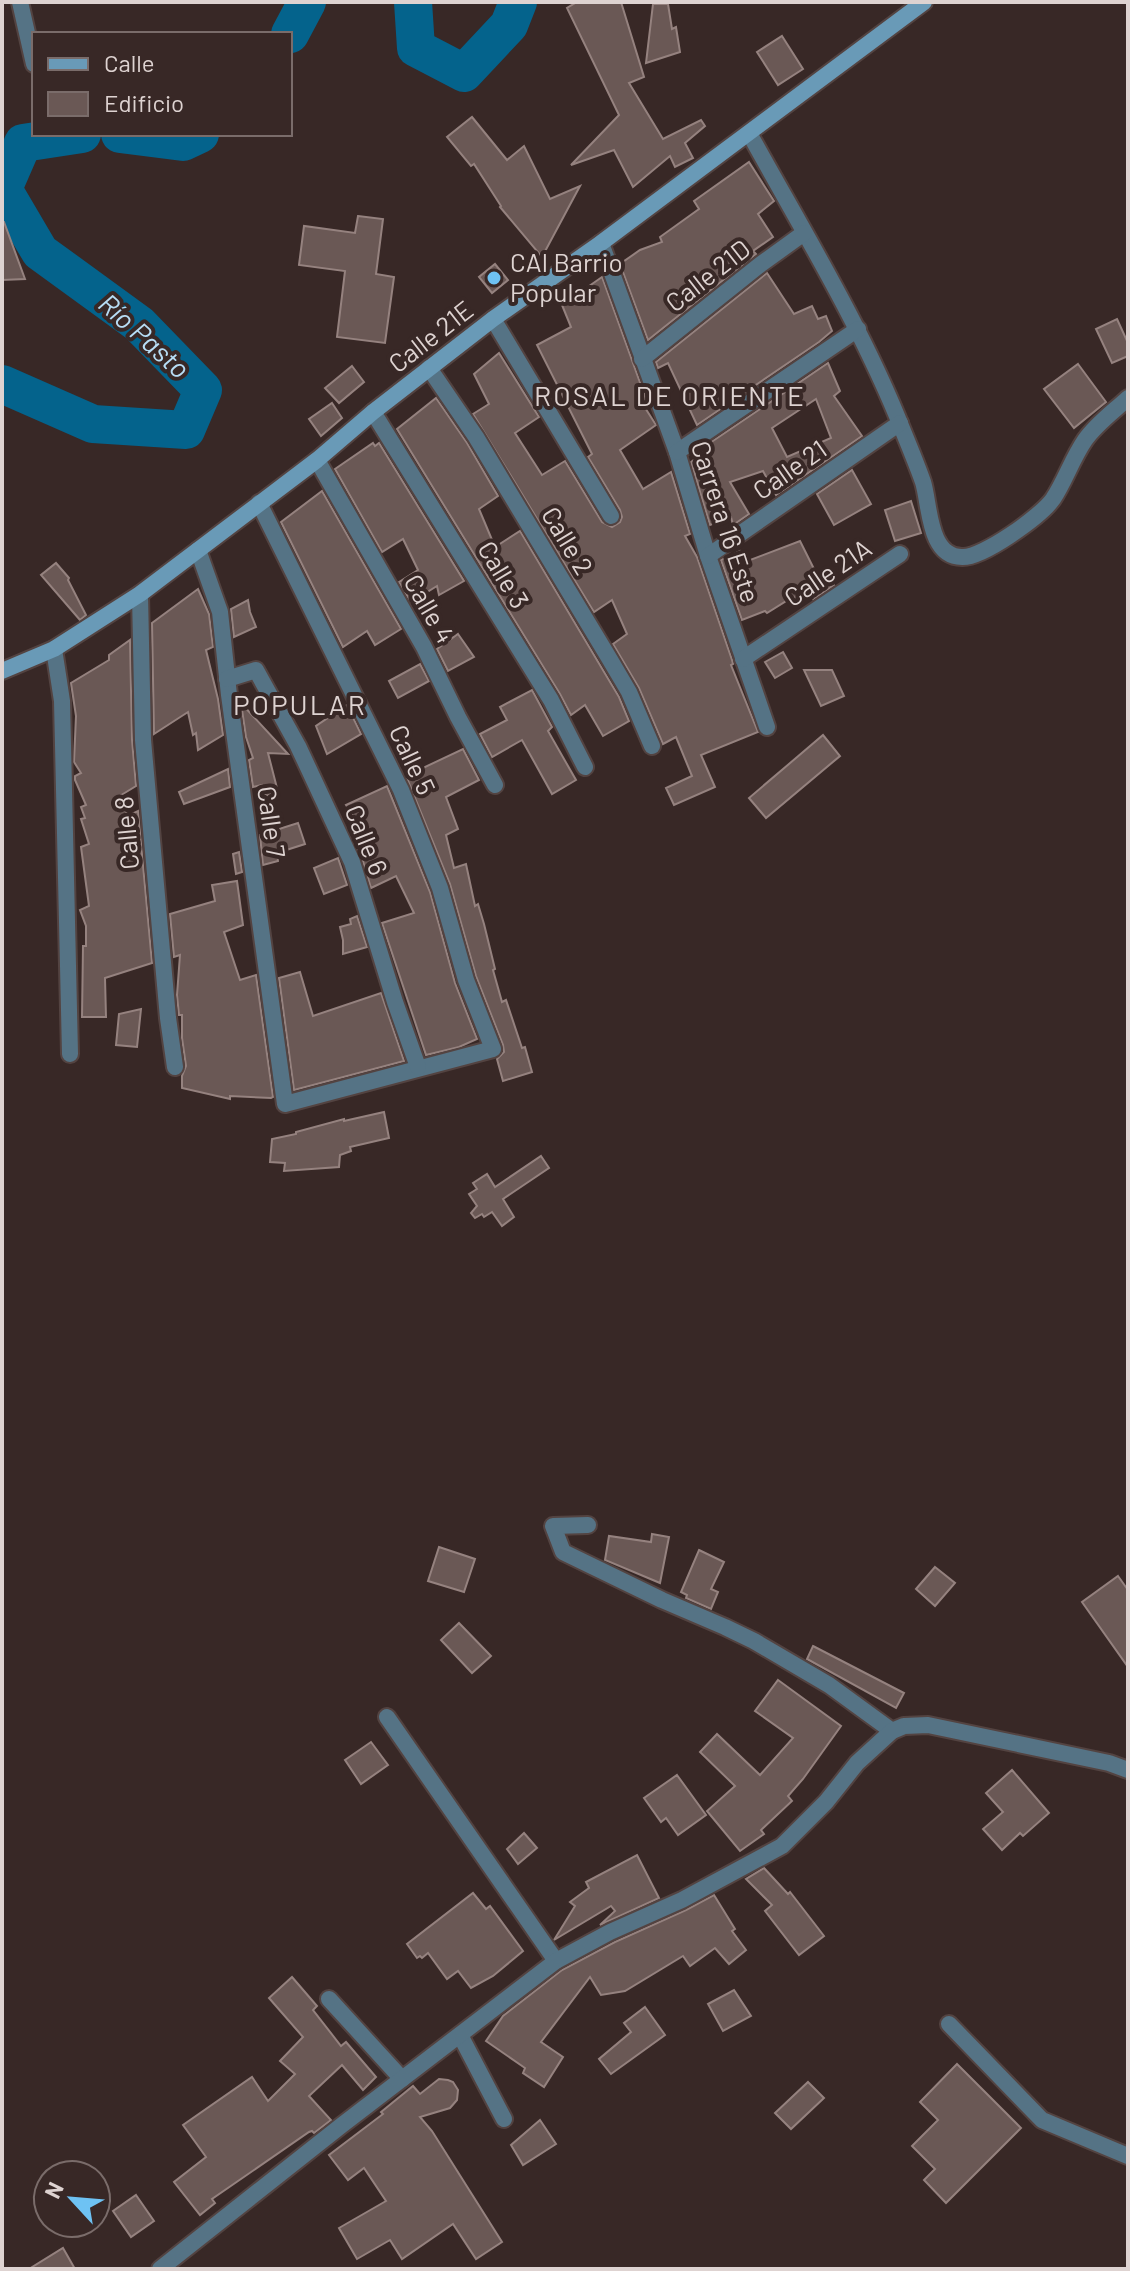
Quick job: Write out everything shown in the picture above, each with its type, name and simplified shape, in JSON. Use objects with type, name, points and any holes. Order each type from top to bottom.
[{"type":"main road","name":"Calle 21E","points":[[2,671],[54,649],[140,594],[317,460],[373,412],[493,319],[601,243],[924,2]]},
{"type":"street","points":[[20,2],[32,55]]},
{"type":"street","points":[[749,133],[858,329],[924,484],[933,532],[942,547],[951,554],[962,558],[1020,529],[1052,500],[1087,437],[1128,398]]},
{"type":"street","name":"Calle 21D","points":[[642,359],[804,233]]},
{"type":"street","name":"Carrera 16 Este","points":[[601,243],[677,452],[708,556],[767,727]]},
{"type":"street","points":[[493,319],[611,516]]},
{"type":"street","points":[[677,452],[858,329]]},
{"type":"street","name":"Calle 2","points":[[429,368],[476,437],[609,658],[629,692],[652,746]]},
{"type":"street","name":"Calle 3","points":[[373,412],[551,700],[585,767]]},
{"type":"street","name":"Calle 21","points":[[708,556],[900,423]]},
{"type":"street","name":"Calle 4","points":[[317,460],[424,647],[495,785]]},
{"type":"street","name":"Calle 5","points":[[259,503],[401,790],[440,888],[466,980],[493,1049],[418,1067]]},
{"type":"street","name":"Calle 7","points":[[198,550],[220,612],[285,1104],[418,1067]]},
{"type":"street","name":"Calle 21A","points":[[743,659],[900,554]]},
{"type":"street","name":"Calle 8","points":[[140,594],[143,740],[175,1067]]},
{"type":"street","points":[[54,649],[62,701],[70,1054]]},
{"type":"street","name":"Calle 6","points":[[227,679],[256,670],[298,746],[352,862],[418,1067]]},
{"type":"street","points":[[588,1525],[553,1526],[563,1552],[754,1641],[829,1685],[892,1731]]},
{"type":"street","points":[[387,1717],[556,1961]]},
{"type":"street","points":[[160,2269],[556,1961],[610,1932],[682,1900],[782,1846],[826,1802],[857,1763],[892,1731],[904,1726],[928,1725],[1109,1763],[1128,1770]]},
{"type":"street","points":[[329,1999],[402,2079]]},
{"type":"street","points":[[949,2024],[1042,2120],[1128,2156]]},
{"type":"street","points":[[460,2035],[504,2119]]},
{"type":"building","points":[[577,2],[621,2],[644,77],[629,83],[663,139],[701,120],[705,126],[685,143],[693,158],[675,167],[670,156],[633,187],[614,150],[571,165],[619,115],[567,8]]},
{"type":"building","points":[[653,4],[668,4],[680,52],[646,63]]},
{"type":"building","points":[[782,36],[803,69],[778,85],[757,52]]},
{"type":"building","points":[[472,117],[507,160],[524,146],[550,199],[580,186],[542,257],[500,207],[474,164],[471,166],[447,137]]},
{"type":"building","points":[[749,162],[774,201],[758,214],[773,237],[648,340],[620,264],[640,250],[662,242],[660,237],[699,209],[694,201]]},
{"type":"building","points":[[358,216],[383,219],[376,274],[394,277],[385,343],[337,337],[345,271],[299,265],[304,226],[355,233]]},
{"type":"building","points":[[4,222],[25,279],[2,280]]},
{"type":"building","name":"CAI Barrio Popular","points":[[495,264],[508,280],[492,293],[479,277]]},
{"type":"building","points":[[767,273],[794,314],[812,306],[818,319],[826,316],[832,331],[697,425],[668,363],[658,368],[656,362]]},
{"type":"building","points":[[602,277],[647,402],[642,403],[656,425],[620,450],[643,489],[671,472],[690,534],[685,536],[697,557],[732,660],[731,665],[758,732],[701,755],[715,787],[674,805],[666,788],[692,776],[676,737],[663,744],[639,688],[613,644],[627,634],[612,600],[594,612],[473,414],[489,404],[474,374],[499,353],[539,417],[515,433],[542,475],[565,461],[602,522],[612,527],[620,522],[620,510],[588,457],[592,454],[537,345],[571,327],[562,305]]},
{"type":"building","points":[[1117,319],[1128,343],[1128,356],[1112,363],[1096,329]]},
{"type":"building","points":[[828,363],[840,391],[834,396],[862,436],[776,495],[763,471],[730,482],[749,514],[733,525],[731,517],[710,525],[691,462],[709,448],[707,445]],"holes":[[[816,399],[831,438],[787,457],[772,428]]]},
{"type":"building","points":[[1078,364],[1106,402],[1074,428],[1044,389]]},
{"type":"building","points":[[352,366],[364,382],[339,403],[325,388]]},
{"type":"building","points":[[436,398],[498,496],[479,509],[495,547],[520,531],[619,697],[629,721],[603,736],[585,705],[571,715],[397,429]]},
{"type":"building","points":[[332,403],[342,418],[321,436],[309,419]]},
{"type":"building","points":[[373,443],[375,446],[379,443],[464,581],[439,595],[437,586],[411,602],[399,582],[418,570],[403,539],[382,552],[335,469]]},
{"type":"building","points":[[852,470],[871,504],[834,525],[817,494]]},
{"type":"building","points":[[322,491],[401,629],[375,645],[367,631],[343,647],[281,522]]},
{"type":"building","points":[[911,501],[921,533],[895,541],[885,510]]},
{"type":"building","points":[[800,541],[817,575],[828,571],[834,585],[813,599],[809,592],[767,613],[765,611],[742,620],[721,560],[740,551],[745,562]]},
{"type":"building","points":[[56,563],[69,578],[86,615],[80,620],[41,575]]},
{"type":"building","points":[[198,589],[209,614],[213,647],[206,650],[223,735],[198,750],[188,712],[154,734],[152,623]]},
{"type":"building","points":[[248,600],[256,627],[234,637],[231,609]]},
{"type":"building","points":[[458,634],[474,657],[448,671],[437,649]]},
{"type":"building","points":[[130,640],[136,786],[118,797],[128,816],[138,811],[152,963],[105,978],[106,1017],[82,1017],[86,926],[80,910],[89,906],[81,847],[89,844],[81,819],[85,818],[81,807],[86,805],[75,780],[75,776],[81,773],[74,762],[76,716],[71,683],[109,660],[109,655]]},
{"type":"building","points":[[783,652],[792,668],[775,678],[765,662]]},
{"type":"building","points":[[420,664],[429,681],[398,698],[389,681]]},
{"type":"building","points":[[804,670],[832,670],[844,696],[821,706]]},
{"type":"building","points":[[532,690],[552,727],[548,731],[576,780],[552,794],[522,740],[492,757],[480,734],[507,720],[500,707]]},
{"type":"building","points":[[241,703],[288,754],[268,753],[278,792],[266,796],[262,785],[253,787],[249,760],[253,758]]},
{"type":"building","points":[[347,705],[361,734],[327,754],[316,726]]},
{"type":"building","points":[[823,735],[840,756],[766,818],[749,798]]},
{"type":"building","points":[[463,749],[479,780],[446,797],[458,829],[446,835],[454,868],[466,864],[502,1002],[506,1000],[532,1072],[503,1081],[497,1059],[504,1052],[503,1045],[476,976],[450,884],[406,776]]},
{"type":"building","points":[[228,769],[230,787],[184,804],[179,792]]},
{"type":"building","points":[[387,786],[430,892],[455,983],[477,1039],[426,1055],[382,923],[414,913],[396,876],[371,888],[352,836],[357,833],[353,816],[346,805]]},
{"type":"building","points":[[298,823],[305,844],[277,853],[278,861],[263,865],[260,835]]},
{"type":"building","points":[[239,852],[242,872],[236,874],[233,854]]},
{"type":"building","points":[[338,858],[347,885],[324,894],[314,868]]},
{"type":"building","points":[[237,881],[243,925],[224,932],[240,980],[256,975],[271,1098],[230,1096],[230,1099],[182,1088],[186,1066],[182,1015],[179,1015],[177,995],[180,955],[174,957],[170,914],[215,901],[212,885]]},
{"type":"building","points":[[357,916],[367,947],[343,954],[340,927],[351,924],[350,919]]},
{"type":"building","points":[[300,972],[313,1016],[381,993],[404,1061],[294,1090],[279,978]]},
{"type":"building","points":[[141,1009],[137,1047],[116,1045],[119,1014]]},
{"type":"building","points":[[384,1112],[389,1138],[350,1147],[351,1151],[340,1155],[339,1167],[284,1171],[285,1163],[270,1162],[272,1139],[344,1119]]},
{"type":"building","points":[[541,1156],[549,1168],[503,1199],[514,1217],[502,1226],[492,1212],[475,1218],[471,1213],[477,1206],[469,1194],[477,1189],[473,1183],[487,1174],[495,1187]]},
{"type":"building","points":[[652,1534],[669,1537],[660,1583],[605,1560],[609,1536],[651,1542]]},
{"type":"building","points":[[439,1547],[475,1559],[464,1592],[428,1581]]},
{"type":"building","points":[[699,1550],[724,1562],[711,1589],[718,1592],[711,1609],[686,1598],[687,1595],[681,1592]]},
{"type":"building","points":[[935,1567],[955,1583],[935,1606],[916,1589]]},
{"type":"building","points":[[1118,1576],[1128,1590],[1128,1667],[1082,1602]]},
{"type":"building","points":[[459,1623],[491,1656],[472,1673],[441,1640]]},
{"type":"building","points":[[813,1646],[904,1693],[896,1708],[807,1659]]},
{"type":"building","points":[[778,1680],[841,1726],[788,1796],[792,1801],[761,1830],[764,1834],[740,1851],[707,1811],[735,1786],[700,1752],[717,1734],[760,1775],[793,1738],[755,1711]]},
{"type":"building","points":[[371,1742],[388,1765],[361,1784],[345,1760]]},
{"type":"building","points":[[1012,1770],[1049,1813],[1002,1850],[983,1829],[1003,1812],[986,1793]]},
{"type":"building","points":[[677,1775],[706,1815],[678,1835],[666,1818],[661,1822],[644,1798]]},
{"type":"building","points":[[524,1833],[537,1848],[518,1864],[507,1849]]},
{"type":"building","points":[[637,1855],[659,1898],[600,1925],[615,1911],[611,1906],[554,1940],[575,1906],[570,1902],[589,1888],[586,1882]]},
{"type":"building","points":[[764,1868],[788,1894],[790,1892],[824,1936],[799,1955],[765,1911],[772,1905],[746,1879]]},
{"type":"building","points":[[473,1893],[486,1909],[490,1906],[523,1951],[493,1976],[471,1988],[458,1971],[447,1979],[428,1953],[417,1958],[407,1944]]},
{"type":"building","points":[[714,1895],[735,1929],[732,1931],[746,1950],[729,1964],[715,1948],[690,1966],[683,1956],[625,1991],[601,1995],[590,1977],[541,2042],[563,2057],[544,2087],[523,2073],[525,2068],[486,2041],[503,2016],[562,1970]]},
{"type":"building","points":[[292,1977],[317,2006],[313,2010],[341,2046],[346,2042],[376,2077],[363,2090],[342,2065],[309,2096],[331,2120],[212,2199],[215,2203],[200,2215],[174,2182],[206,2157],[183,2125],[252,2077],[268,2101],[295,2074],[280,2061],[303,2037],[269,1998]]},
{"type":"building","points":[[734,1990],[751,2016],[723,2031],[708,2004]]},
{"type":"building","points":[[645,2007],[665,2035],[611,2074],[599,2059],[631,2032],[624,2023]]},
{"type":"building","points":[[957,2064],[1021,2128],[946,2203],[924,2180],[935,2169],[912,2146],[938,2120],[920,2102]]},
{"type":"building","points":[[439,2079],[453,2082],[458,2090],[457,2100],[450,2108],[420,2117],[502,2242],[476,2259],[453,2224],[402,2259],[390,2240],[357,2259],[339,2228],[386,2201],[364,2168],[348,2180],[329,2155],[383,2114],[381,2112],[413,2086],[420,2094]]},
{"type":"building","points":[[808,2082],[824,2098],[791,2129],[775,2113]]},
{"type":"building","points":[[540,2120],[556,2144],[523,2165],[511,2145]]},
{"type":"building","points":[[136,2195],[154,2221],[131,2237],[113,2211]]},
{"type":"building","points":[[63,2248],[75,2269],[29,2269]]},
{"type":"waterway","name":"Río Pasto","points":[[291,32],[307,2]]},
{"type":"waterway","name":"Río Pasto","points":[[413,2],[416,48],[464,73],[509,25],[518,2]]},
{"type":"waterway","name":"Río Pasto","points":[[2,384],[93,424],[186,430],[203,390],[139,324],[40,252],[3,189],[23,143],[69,136]]},
{"type":"waterway","name":"Río Pasto","points":[[136,136],[183,142],[196,136]]},
{"type":"place","name":"CAI Barrio Popular","points":[[494,278]]},
{"type":"district","name":"ROSAL DE ORIENTE","points":[[670,396]]},
{"type":"district","name":"POPULAR","points":[[300,705]]}]
